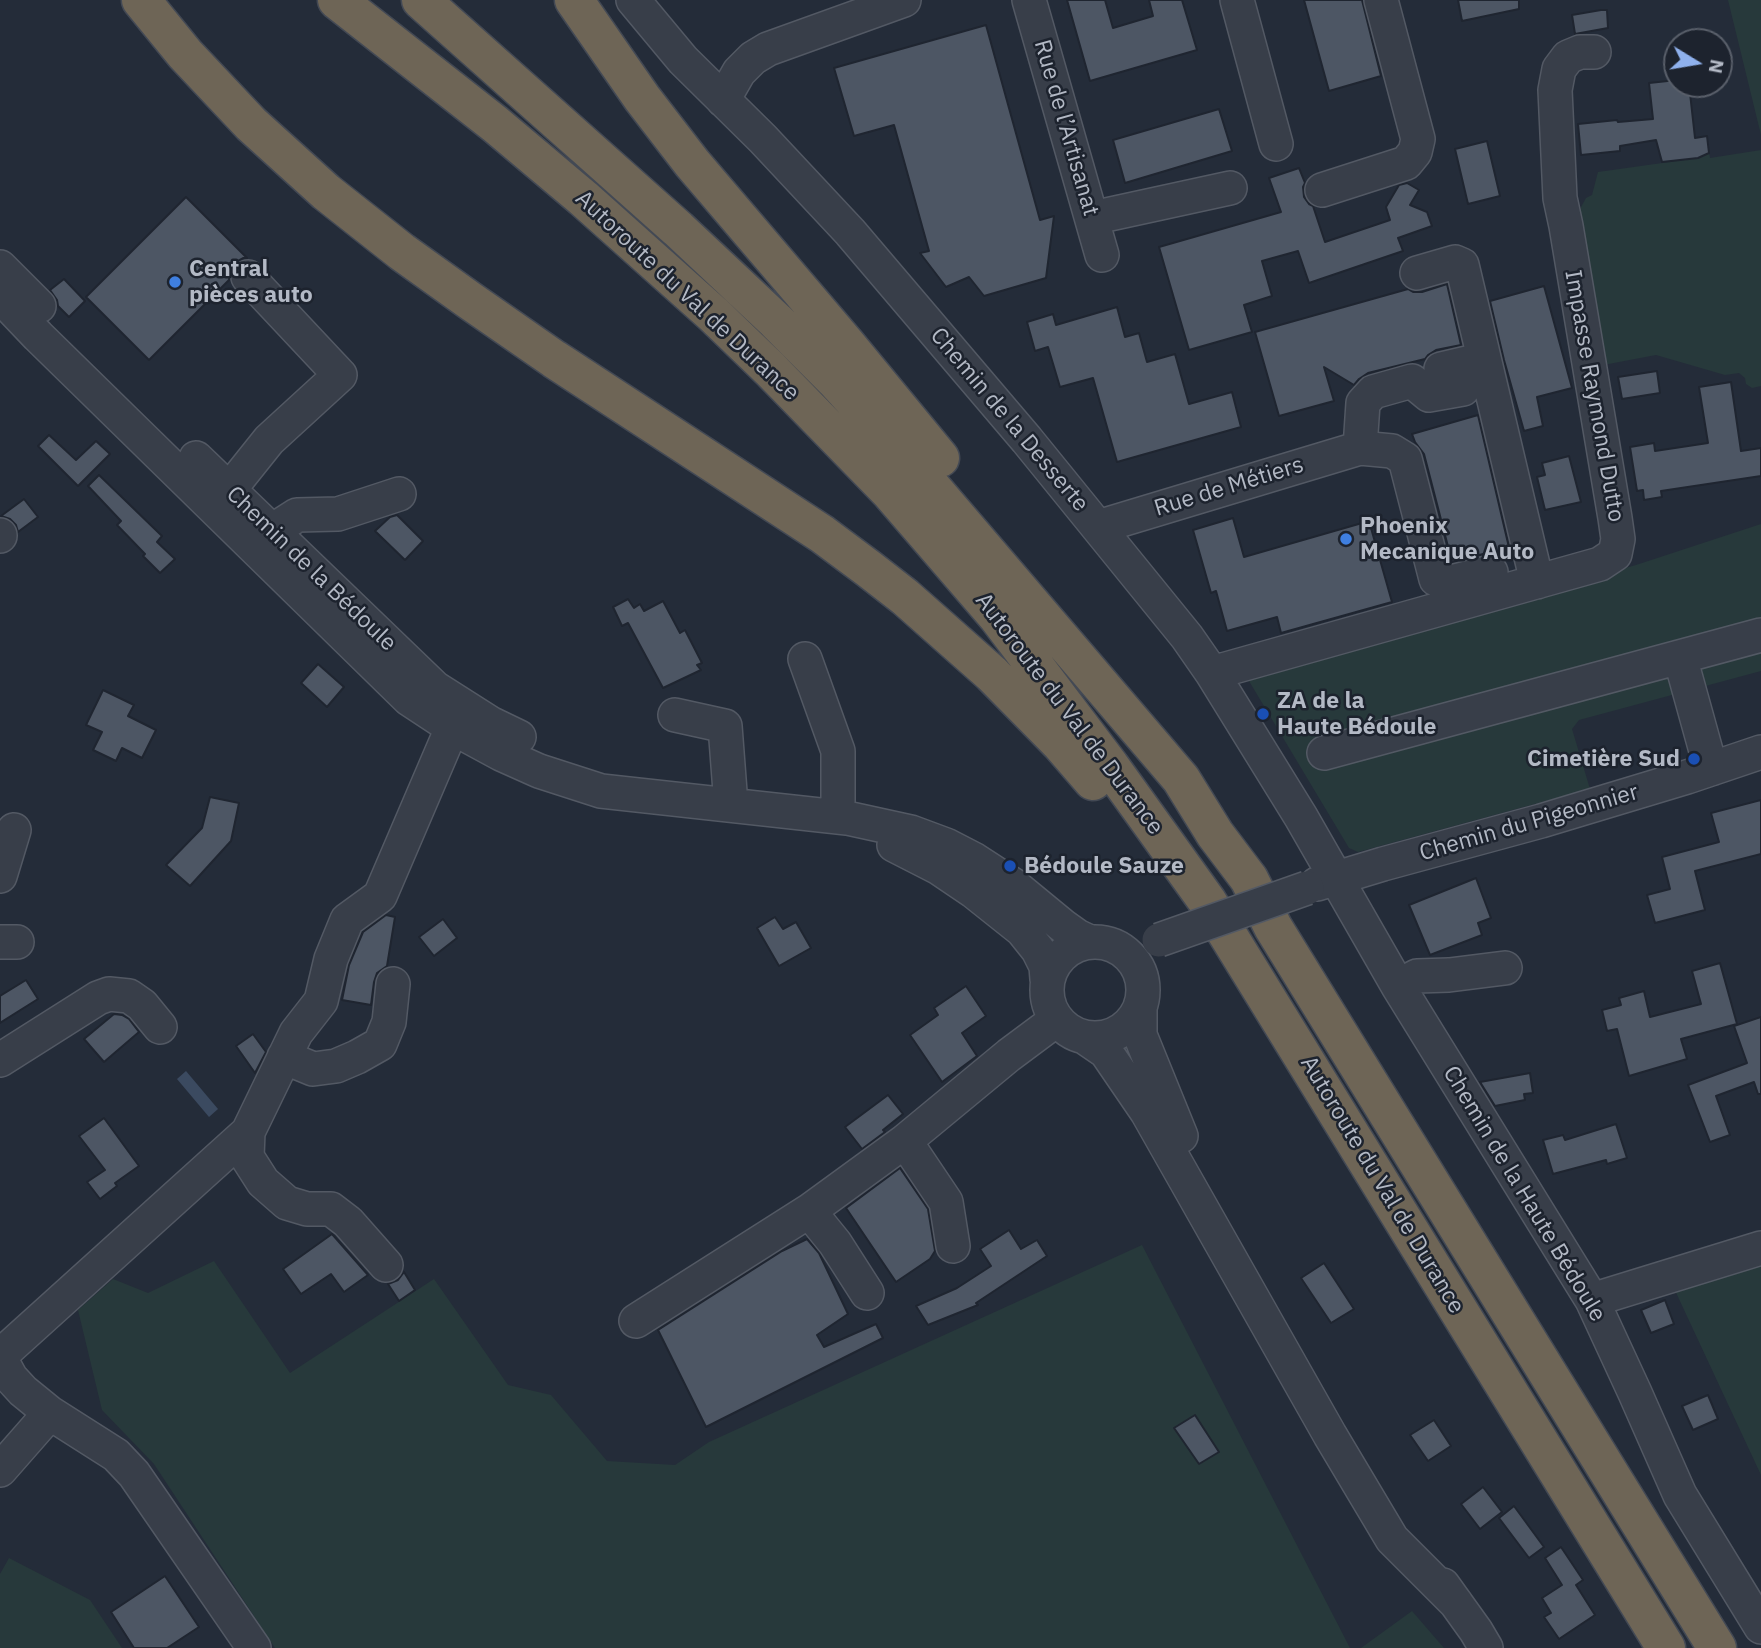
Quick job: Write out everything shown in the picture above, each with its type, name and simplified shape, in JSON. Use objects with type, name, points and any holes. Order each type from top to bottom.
[{"type":"highway","points":[[141,0],[186,54],[251,124],[360,220],[554,359],[822,534],[905,597],[992,674],[1030,712],[1127,820],[1192,906],[1489,1360]]},
{"type":"highway","name":"Autoroute du Val de Durance","points":[[337,0],[495,124],[583,198],[713,315],[770,369],[891,493],[997,615],[1207,901],[1666,1648]]},
{"type":"highway","name":"Autoroute du Val de Durance","points":[[421,0],[738,284],[835,380],[910,462],[1181,779],[1215,834],[1249,879],[1280,939],[1717,1648]]},
{"type":"highway","points":[[575,0],[642,98],[692,163],[848,345],[1073,618],[1181,779]]},
{"type":"street","name":"Chemin de la Desserte","points":[[633,0],[683,60],[763,139],[850,232],[1027,440],[1187,636],[1301,817],[1321,883]]},
{"type":"street","points":[[723,100],[739,72],[753,58],[768,49],[904,0]]},
{"type":"street","name":"Rue de l’Artisanat","points":[[1029,0],[1102,255]]},
{"type":"street","points":[[1237,0],[1276,144]]},
{"type":"street","points":[[1322,190],[1406,163],[1415,152],[1419,139],[1381,0]]},
{"type":"street","name":"Impasse Raymond Dutto","points":[[1212,673],[1524,575],[1600,565],[1615,554],[1618,539],[1560,198],[1555,90],[1559,69],[1568,57],[1580,52],[1594,52]]},
{"type":"street","points":[[1091,218],[1230,188]]},
{"type":"street","points":[[1417,273],[1455,261],[1462,265],[1484,359],[1524,575],[1447,583],[1436,579],[1405,459],[1392,452],[1360,447],[1363,402],[1373,392],[1412,381],[1429,395],[1484,359]]},
{"type":"street","name":"Chemin de la Bédoule","points":[[0,267],[93,361],[435,688],[458,717]]},
{"type":"street","points":[[229,490],[269,440],[340,375],[248,277]]},
{"type":"street","name":"Chemin de la Bédoule","points":[[0,296],[409,699],[458,717],[490,723],[571,762],[670,798],[829,816],[911,832],[946,845],[975,860],[1012,884],[1077,936],[1100,943]]},
{"type":"street","name":"Rue de Métiers","points":[[1098,527],[1360,447]]},
{"type":"street","points":[[272,531],[297,515],[338,514],[399,494]]},
{"type":"street","points":[[1324,753],[1761,635]]},
{"type":"street","points":[[1680,657],[1711,769]]},
{"type":"street","points":[[805,659],[838,751],[829,816]]},
{"type":"street","points":[[675,716],[726,726],[732,805]]},
{"type":"street","points":[[254,1648],[134,1474],[116,1455],[50,1413],[23,1391],[11,1378],[0,1357],[248,1132],[296,1033],[321,1001],[331,958],[347,920],[380,897],[458,717]]},
{"type":"street","name":"Chemin du Pigeonnier","points":[[1100,943],[1159,940],[1321,883],[1541,821],[1761,752]]},
{"type":"street","name":"Chemin de la Bédoule","points":[[829,816],[904,849],[973,891],[1022,930],[1038,950],[1046,966],[1047,979]]},
{"type":"street","points":[[0,876],[13,830]]},
{"type":"street","name":"Chemin de la Haute Bédoule","points":[[1321,883],[1398,986],[1592,1300],[1680,1495],[1755,1605]]},
{"type":"street","points":[[1087,1039],[1104,1039],[1119,1033],[1132,1022],[1149,959],[1159,940]]},
{"type":"street","points":[[1297,1378],[1175,1122],[1140,1035],[1139,970],[1123,950],[1100,943],[1076,946],[1063,954],[1053,965],[1047,979],[1049,1007],[1056,1020],[1070,1032],[1087,1039],[1106,1052],[1147,1112],[1297,1378],[1392,1539],[1456,1603],[1485,1642]]},
{"type":"street","points":[[1398,986],[1417,976],[1505,968]]},
{"type":"street","points":[[285,1057],[313,1069],[336,1066],[380,1044],[389,1022],[393,984]]},
{"type":"street","points":[[0,1060],[97,998],[109,994],[129,996],[142,1005],[160,1027]]},
{"type":"street","points":[[636,1321],[809,1211],[905,1140],[1056,1020]]},
{"type":"street","points":[[248,1132],[247,1157],[263,1182],[287,1203],[307,1209],[331,1209],[348,1222],[386,1265]]},
{"type":"street","points":[[905,1140],[946,1202],[953,1246]]},
{"type":"street","points":[[809,1211],[835,1243],[867,1293]]},
{"type":"street","points":[[1592,1300],[1761,1248]]},
{"type":"street","points":[[0,1470],[50,1413]]},
{"type":"shaded area","points":[[1728,0],[1761,0],[1761,135]]},
{"type":"shaded area","points":[[1761,150],[1761,386],[1752,388],[1739,373],[1725,375],[1656,355],[1598,366],[1577,223],[1580,209],[1586,198],[1592,195],[1598,172],[1698,158],[1709,153],[1710,158]]},
{"type":"shaded area","points":[[1761,524],[1761,671],[1579,720],[1572,729],[1590,789],[1358,852],[1349,848],[1246,676],[1636,565]]},
{"type":"shaded area","points":[[1142,1245],[1350,1648],[275,1648],[154,1464],[102,1410],[78,1310],[113,1279],[148,1293],[214,1261],[290,1373],[434,1279],[508,1385],[551,1395],[607,1461],[675,1465],[709,1442]]},
{"type":"shaded area","points":[[1761,1257],[1761,1475],[1672,1284]]},
{"type":"shaded area","points":[[9,1558],[90,1600],[122,1648],[0,1648],[0,1574]]},
{"type":"shaded area","points":[[1412,1611],[1444,1648],[1361,1648]]},
{"type":"water","points":[[186,1071],[218,1109],[209,1117],[177,1079]]},
{"type":"building","points":[[1067,0],[1105,0],[1113,28],[1153,16],[1149,0],[1182,0],[1197,50],[1090,81]]},
{"type":"building","points":[[1304,0],[1362,0],[1381,76],[1329,91]]},
{"type":"building","points":[[1458,0],[1519,0],[1519,9],[1462,21]]},
{"type":"building","points":[[1607,10],[1608,28],[1575,34],[1572,15]]},
{"type":"building","points":[[986,25],[1040,220],[1054,216],[1046,278],[984,296],[969,277],[946,287],[920,253],[929,251],[894,125],[854,136],[834,68]]},
{"type":"building","points":[[1663,82],[1663,98],[1691,98],[1695,138],[1707,136],[1709,153],[1698,158],[1662,162],[1656,140],[1620,146],[1620,151],[1581,155],[1578,124],[1653,119],[1649,83]]},
{"type":"building","points":[[1219,109],[1232,151],[1125,183],[1113,140]]},
{"type":"building","points":[[1487,141],[1500,196],[1468,204],[1455,149]]},
{"type":"building","points":[[1299,168],[1305,183],[1304,197],[1313,206],[1325,242],[1390,220],[1386,207],[1399,185],[1407,183],[1419,190],[1410,205],[1427,212],[1432,226],[1398,238],[1403,251],[1309,283],[1298,251],[1262,261],[1272,296],[1244,305],[1252,332],[1189,350],[1159,247],[1281,212],[1269,178]]},
{"type":"building","points":[[186,197],[247,258],[234,263],[229,280],[149,360],[86,297]]},
{"type":"building","points":[[64,279],[85,301],[69,317],[58,306],[50,290]]},
{"type":"building","points":[[1447,284],[1461,345],[1436,350],[1425,359],[1368,373],[1354,385],[1324,367],[1334,401],[1279,416],[1255,332],[1408,289],[1422,292]]},
{"type":"building","points":[[1544,286],[1572,388],[1537,397],[1543,426],[1524,431],[1490,301]]},
{"type":"building","points":[[1117,307],[1125,337],[1139,333],[1147,362],[1175,354],[1189,404],[1232,392],[1241,427],[1117,462],[1093,378],[1060,387],[1048,347],[1035,351],[1027,322],[1053,314],[1056,325]]},
{"type":"building","points":[[1657,371],[1660,393],[1622,399],[1618,377]]},
{"type":"building","points":[[1731,382],[1741,451],[1761,448],[1761,476],[1661,491],[1662,497],[1644,500],[1643,490],[1637,491],[1630,447],[1654,443],[1655,451],[1708,443],[1699,387]]},
{"type":"building","points":[[1478,415],[1511,556],[1503,558],[1496,553],[1487,553],[1452,562],[1424,454],[1412,434]]},
{"type":"building","points":[[49,435],[76,460],[96,441],[110,454],[78,486],[38,446]]},
{"type":"building","points":[[1569,456],[1581,502],[1545,510],[1537,477],[1545,475],[1542,463]]},
{"type":"building","points":[[99,475],[162,536],[157,542],[175,559],[160,573],[117,525],[121,521],[88,486]]},
{"type":"building","points":[[24,499],[38,517],[18,532],[10,519],[1,516]]},
{"type":"building","points":[[397,515],[423,541],[405,560],[375,531],[390,517]]},
{"type":"building","points":[[1233,518],[1244,557],[1369,521],[1392,602],[1281,633],[1277,617],[1227,631],[1216,591],[1211,593],[1193,530]]},
{"type":"building","points":[[628,599],[634,608],[640,604],[644,611],[663,601],[680,633],[685,630],[702,663],[697,665],[701,670],[663,688],[628,623],[622,626],[613,607]]},
{"type":"building","points":[[318,664],[344,687],[327,707],[301,683]]},
{"type":"building","points":[[103,690],[134,705],[128,716],[156,730],[142,758],[122,748],[116,761],[93,750],[102,732],[86,725]]},
{"type":"building","points":[[210,797],[239,803],[231,841],[190,886],[166,865],[202,828]]},
{"type":"building","points":[[1761,800],[1761,854],[1695,871],[1705,910],[1655,923],[1647,895],[1670,889],[1662,857],[1719,842],[1711,813]]},
{"type":"building","points":[[1476,878],[1491,918],[1478,923],[1482,935],[1430,955],[1409,905]]},
{"type":"building","points":[[386,915],[395,917],[387,966],[377,973],[371,1005],[342,1000],[349,965],[363,932]]},
{"type":"building","points":[[775,917],[783,929],[796,922],[811,948],[779,966],[757,928]]},
{"type":"building","points":[[443,919],[457,938],[434,956],[419,937]]},
{"type":"building","points":[[1720,963],[1737,1024],[1681,1039],[1687,1059],[1629,1076],[1617,1029],[1607,1031],[1602,1010],[1621,1005],[1619,998],[1644,991],[1650,1017],[1701,1004],[1692,971]]},
{"type":"building","points":[[26,980],[38,999],[0,1023],[0,996]]},
{"type":"building","points":[[966,986],[986,1016],[962,1033],[977,1056],[942,1082],[910,1035],[938,1015],[934,1008]]},
{"type":"building","points":[[114,1014],[129,1019],[139,1032],[104,1062],[84,1039]]},
{"type":"building","points":[[1761,1017],[1761,1094],[1758,1094],[1754,1082],[1716,1096],[1730,1135],[1710,1142],[1688,1085],[1747,1063],[1734,1026]]},
{"type":"building","points":[[253,1034],[266,1052],[255,1073],[236,1046]]},
{"type":"building","points":[[1530,1073],[1533,1093],[1524,1094],[1525,1100],[1495,1106],[1480,1082]]},
{"type":"building","points":[[888,1095],[903,1114],[862,1149],[845,1127]]},
{"type":"building","points":[[104,1118],[139,1166],[115,1183],[117,1186],[100,1199],[87,1182],[105,1170],[79,1136]]},
{"type":"building","points":[[1616,1124],[1627,1158],[1607,1164],[1606,1160],[1553,1174],[1543,1140],[1563,1135],[1565,1140]]},
{"type":"building","points":[[900,1168],[928,1209],[935,1251],[930,1259],[896,1282],[846,1208]]},
{"type":"building","points":[[1009,1230],[1021,1249],[1037,1240],[1047,1256],[976,1303],[978,1305],[928,1325],[916,1306],[957,1288],[991,1266],[980,1249]]},
{"type":"building","points":[[332,1234],[368,1275],[344,1292],[331,1274],[301,1294],[283,1269]]},
{"type":"building","points":[[807,1239],[819,1253],[848,1314],[817,1335],[824,1347],[876,1324],[883,1338],[706,1427],[658,1330],[782,1251]]},
{"type":"building","points":[[1324,1263],[1354,1309],[1331,1323],[1301,1278]]},
{"type":"building","points":[[404,1272],[415,1290],[399,1301],[388,1284],[398,1280]]},
{"type":"building","points":[[1665,1300],[1674,1324],[1651,1333],[1641,1310]]},
{"type":"building","points":[[1708,1395],[1718,1419],[1693,1430],[1682,1406]]},
{"type":"building","points":[[1195,1415],[1219,1452],[1199,1464],[1174,1428]]},
{"type":"building","points":[[1434,1420],[1451,1446],[1428,1461],[1410,1435]]},
{"type":"building","points":[[1483,1487],[1502,1512],[1480,1529],[1461,1504]]},
{"type":"building","points":[[1514,1506],[1544,1547],[1529,1558],[1499,1518]]},
{"type":"building","points":[[1561,1547],[1583,1580],[1576,1585],[1595,1615],[1559,1639],[1544,1617],[1551,1613],[1542,1598],[1562,1585],[1545,1558]]},
{"type":"building","points":[[165,1576],[199,1627],[167,1648],[134,1648],[111,1612]]},
{"type":"place","name":"Central pièces auto","points":[[175,282]]},
{"type":"place","name":"Phoenix Mecanique Auto","points":[[1346,539]]},
{"type":"place","name":"ZA de la Haute Bédoule","points":[[1263,714]]},
{"type":"place","name":"Cimetière Sud","points":[[1694,759]]},
{"type":"place","name":"Bédoule Sauze","points":[[1010,866]]}]
